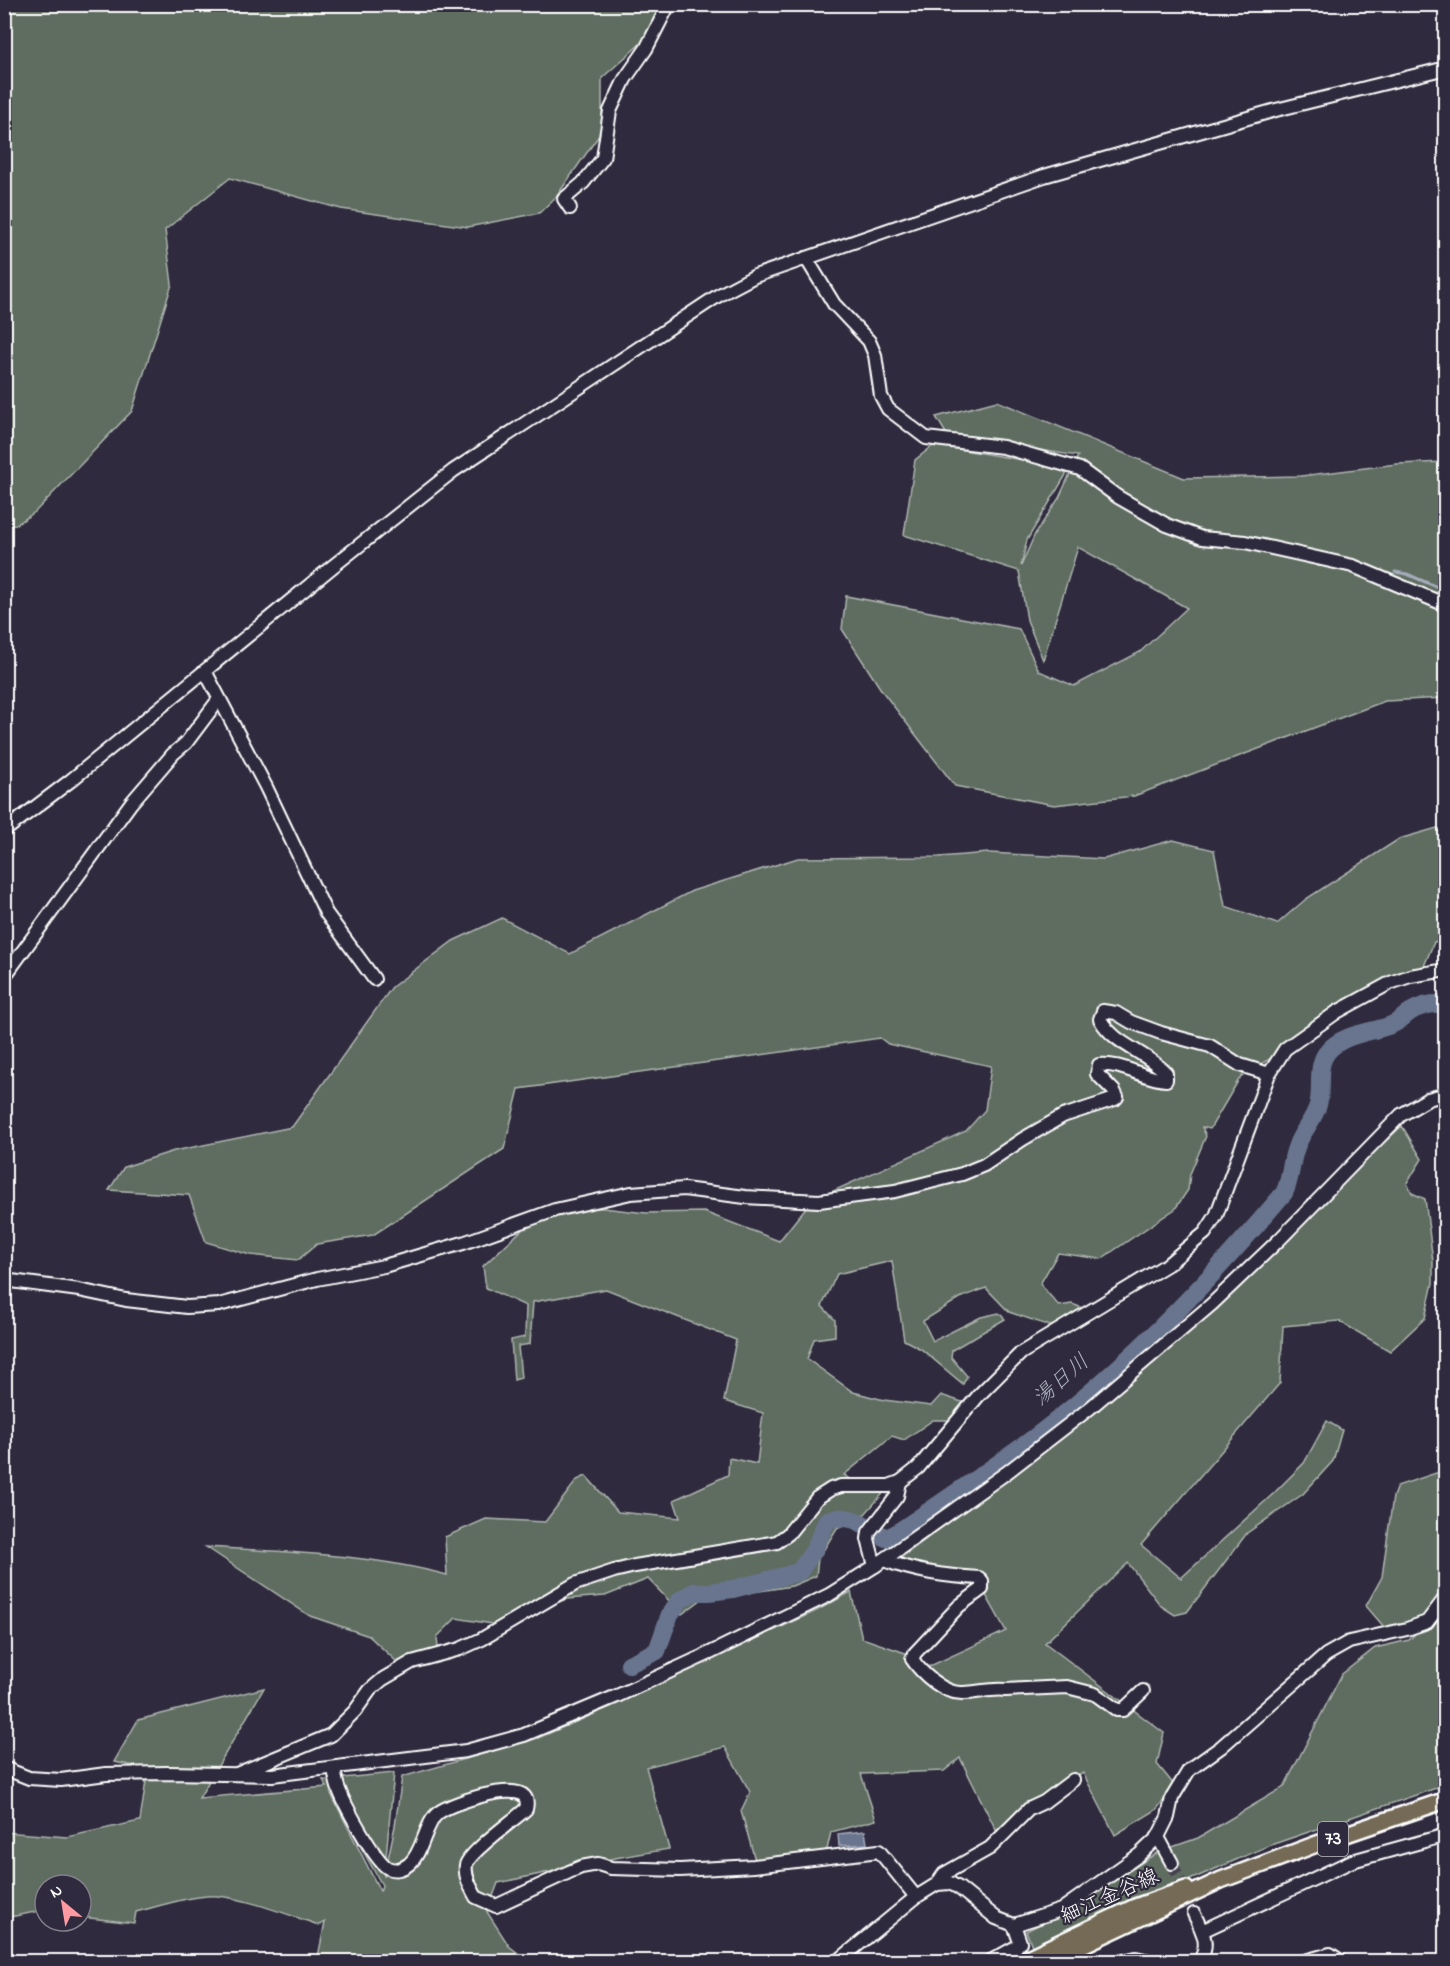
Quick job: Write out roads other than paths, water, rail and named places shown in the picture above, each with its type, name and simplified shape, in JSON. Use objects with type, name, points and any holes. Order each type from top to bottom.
[{"type":"main road","name":"細江金谷線","points":[[1051,1960],[1221,1880],[1314,1845],[1446,1800]]},
{"type":"main road","name":"細江金谷線","points":[[1019,1962],[1163,1896],[1221,1880]]},
{"type":"street","points":[[570,208],[564,199],[583,183],[603,158],[610,111],[625,80],[646,49],[669,4]]},
{"type":"street","points":[[4,831],[70,781],[332,567],[481,452],[718,295],[755,276],[1003,189],[1118,153],[1287,107],[1446,68]]},
{"type":"street","points":[[806,258],[834,304],[869,340],[875,355],[881,396],[888,409],[926,438],[1004,447],[1080,469],[1118,497],[1167,525],[1202,538],[1245,543],[1353,566],[1446,605]]},
{"type":"street","points":[[205,671],[266,787],[326,913],[374,979]]},
{"type":"street","points":[[4,977],[131,803],[173,754],[186,743],[219,699]]},
{"type":"street","points":[[237,1774],[331,1735],[383,1678],[412,1662],[460,1649],[482,1639],[575,1584],[635,1566],[777,1542],[788,1534],[817,1498],[831,1489],[841,1486],[889,1486],[900,1482],[918,1468],[979,1395],[1021,1353],[1157,1272],[1205,1233],[1216,1216],[1269,1074],[1285,1049],[1337,1012],[1390,983],[1410,976],[1446,970]]},
{"type":"street","points":[[4,1280],[79,1290],[126,1300],[187,1307],[219,1305],[317,1279],[384,1266],[463,1243],[555,1210],[631,1193],[684,1189],[745,1197],[819,1201],[906,1188],[962,1174],[984,1165],[1063,1116],[1115,1099],[1117,1097],[1114,1091],[1097,1074],[1100,1065],[1125,1069],[1153,1079],[1166,1080],[1166,1073],[1159,1065],[1118,1041],[1106,1029],[1100,1019],[1102,1011],[1116,1013],[1131,1022],[1161,1033],[1210,1047],[1240,1065],[1269,1074]]},
{"type":"street","points":[[4,1768],[29,1778],[61,1780],[106,1774],[272,1775],[334,1769],[466,1751],[524,1735],[617,1696],[829,1595],[880,1563],[1006,1473],[1090,1408],[1212,1304],[1279,1240],[1401,1115],[1428,1099],[1446,1094]]},
{"type":"street","points":[[900,1482],[897,1496],[869,1532],[868,1539],[880,1563],[950,1577],[979,1578],[982,1581],[982,1589],[959,1606],[912,1659],[938,1684],[960,1693],[996,1688],[1006,1690],[1068,1688],[1095,1694],[1117,1710],[1123,1710],[1143,1691]]},
{"type":"street","points":[[937,1884],[950,1883],[996,1918],[1014,1925],[1061,1910],[1139,1856],[1158,1837],[1168,1817],[1172,1798],[1189,1770],[1221,1747],[1326,1655],[1349,1642],[1407,1629],[1427,1622],[1446,1597]]},
{"type":"street","points":[[334,1769],[338,1786],[347,1806],[376,1856],[389,1868],[399,1870],[410,1864],[420,1849],[435,1815],[448,1807],[474,1798],[508,1792],[520,1793],[524,1796],[527,1801],[526,1809],[474,1853],[466,1864],[467,1876],[476,1897],[496,1906],[581,1867],[598,1864],[611,1868],[680,1870],[766,1865],[879,1851],[916,1897]]},
{"type":"street","points":[[837,1962],[916,1897],[937,1884],[944,1874],[990,1848],[1029,1809],[1044,1802],[1073,1780]]},
{"type":"street","points":[[1202,1931],[1352,1861],[1446,1835]]},
{"type":"street","points":[[1158,1837],[1172,1863]]},
{"type":"street","points":[[1194,1914],[1202,1931],[1206,1952],[1199,1962]]},
{"type":"street","points":[[989,1962],[1016,1947],[1020,1942],[1014,1925]]},
{"type":"street","points":[[1301,1962],[1330,1954],[1342,1962]]},
{"type":"street","points":[[1120,1962],[1136,1958],[1155,1962]]},
{"type":"water","points":[[865,1831],[867,1844],[839,1846],[838,1834]]},
{"type":"waterway","points":[[1395,572],[1407,574],[1446,591]]},
{"type":"waterway","name":"湯日川","points":[[629,1664],[657,1651],[670,1614],[680,1600],[694,1592],[733,1589],[799,1572],[814,1550],[827,1520],[851,1519],[886,1538],[895,1534],[1059,1419],[1128,1359],[1193,1295],[1284,1193],[1297,1145],[1318,1105],[1320,1070],[1328,1051],[1342,1040],[1394,1024],[1418,1008],[1432,1004],[1446,1004]]},
{"type":"tunnel","points":[[1172,1863],[1194,1914]]}]
